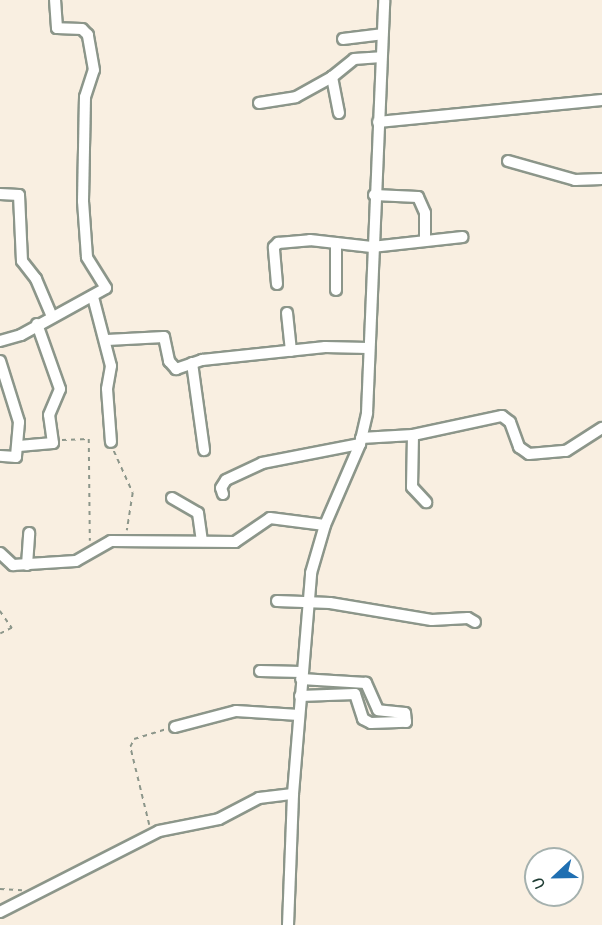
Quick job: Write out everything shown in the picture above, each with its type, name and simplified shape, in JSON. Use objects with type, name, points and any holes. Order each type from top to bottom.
[{"type":"street","points":[[0,341],[93,297],[106,288],[88,262],[84,212],[85,92],[94,70],[85,30],[57,28],[55,0]]},
{"type":"street","points":[[288,925],[301,675],[311,573],[325,525],[361,441],[367,413],[374,195],[384,0]]},
{"type":"street","points":[[343,39],[382,34]]},
{"type":"street","points":[[259,103],[296,97],[332,77],[354,59],[381,57]]},
{"type":"street","points":[[332,77],[339,112]]},
{"type":"street","points":[[378,122],[601,104]]},
{"type":"street","points":[[508,161],[575,180],[602,179]]},
{"type":"street","points":[[0,194],[19,195],[22,261],[36,279],[51,315]]},
{"type":"street","points":[[374,195],[418,197],[425,213],[425,240]]},
{"type":"street","points":[[277,284],[274,245],[304,240],[372,248],[462,237]]},
{"type":"street","points":[[336,243],[336,290]]},
{"type":"street","points":[[93,297],[107,340],[111,366],[107,389],[111,442]]},
{"type":"street","points":[[287,313],[291,351]]},
{"type":"street","points":[[19,446],[53,443],[50,415],[60,389],[37,324]]},
{"type":"street","points":[[107,340],[161,336],[168,342],[171,365],[176,369],[192,363],[291,351],[368,348]]},
{"type":"street","points":[[0,361],[19,423],[19,446],[15,458],[0,456]]},
{"type":"street","points":[[192,363],[204,450]]},
{"type":"street","points":[[223,494],[221,488],[226,480],[262,463],[361,441],[413,435],[502,416],[510,422],[519,447],[529,454],[566,451],[602,428]]},
{"type":"street","points":[[413,435],[412,487],[426,502]]},
{"type":"street","points":[[172,498],[198,513],[202,540]]},
{"type":"street","points":[[0,553],[10,564],[76,561],[105,542],[202,540],[235,542],[270,518],[325,525]]},
{"type":"street","points":[[27,565],[29,533]]},
{"type":"street","points":[[277,601],[308,602],[432,620],[468,618],[475,622]]},
{"type":"street","points":[[260,671],[366,682],[373,703],[381,710],[407,716],[403,724],[363,719],[355,694],[300,696]]},
{"type":"street","points":[[381,710],[381,723]]},
{"type":"street","points":[[175,727],[236,711],[299,715]]},
{"type":"street","points":[[0,912],[91,869],[151,835],[171,827],[219,819],[259,798],[294,794]]},
{"type":"path","points":[[53,443],[85,436],[89,439],[89,554]]},
{"type":"path","points":[[111,442],[133,493],[125,542]]},
{"type":"path","points":[[0,611],[12,628],[0,634]]},
{"type":"path","points":[[151,835],[131,742],[175,727]]},
{"type":"path","points":[[0,889],[18,889],[34,895]]}]
